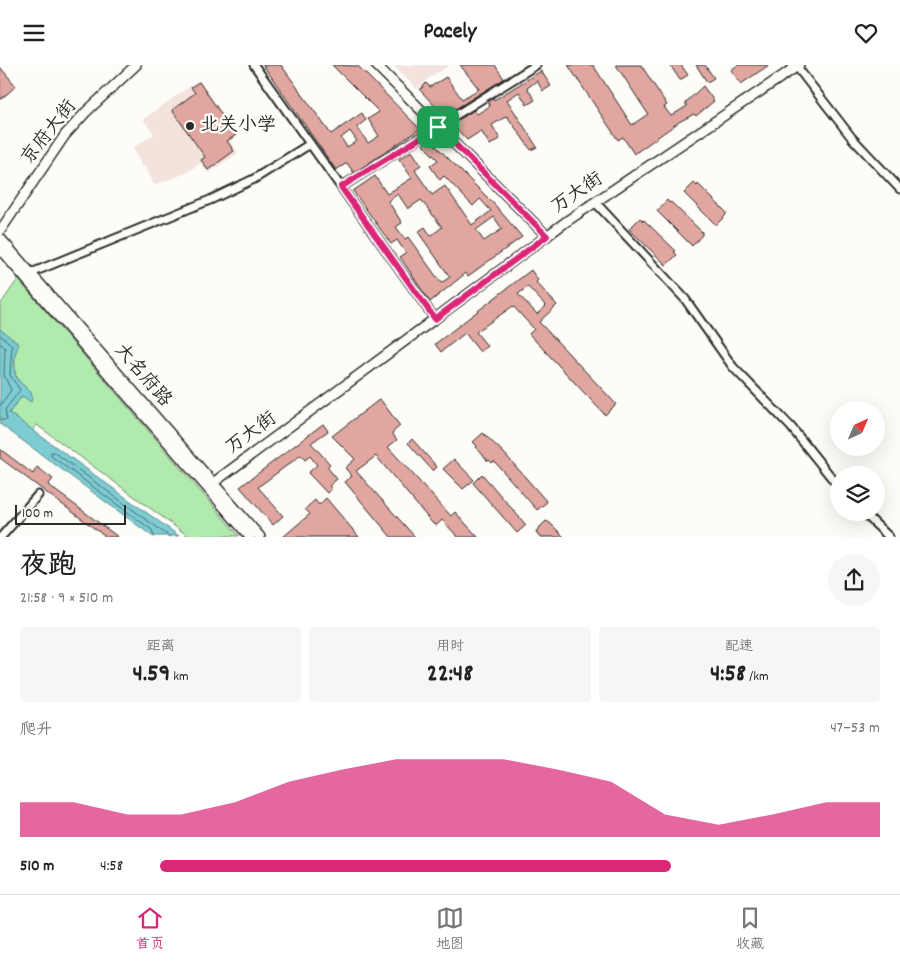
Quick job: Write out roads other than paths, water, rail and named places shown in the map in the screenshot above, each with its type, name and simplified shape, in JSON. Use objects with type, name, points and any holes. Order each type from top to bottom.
[{"type":"street","name":"京府大街","points":[[0,231],[65,135],[86,111],[136,65]]},
{"type":"street","points":[[254,65],[435,319]]},
{"type":"street","points":[[376,65],[547,236]]},
{"type":"street","points":[[341,187],[536,65]]},
{"type":"street","points":[[798,66],[852,139],[900,189]]},
{"type":"street","name":"万大街","points":[[213,483],[547,236],[798,66]]},
{"type":"street","points":[[31,273],[210,200],[254,179],[310,144]]},
{"type":"street","points":[[595,202],[685,299],[733,367],[791,427],[830,476]]},
{"type":"street","name":"大名府路","points":[[0,238],[260,537]]},
{"type":"street","name":"大名府路","points":[[0,249],[250,537]]},
{"type":"street","points":[[1,537],[38,495]]},
{"type":"street","points":[[872,521],[889,537]]},
{"type":"water","points":[[0,329],[19,344],[14,367],[16,376],[32,395],[31,402],[22,396],[9,413],[179,536],[152,536],[0,424]]},
{"type":"place","name":"北关小学","points":[[190,126]]}]
